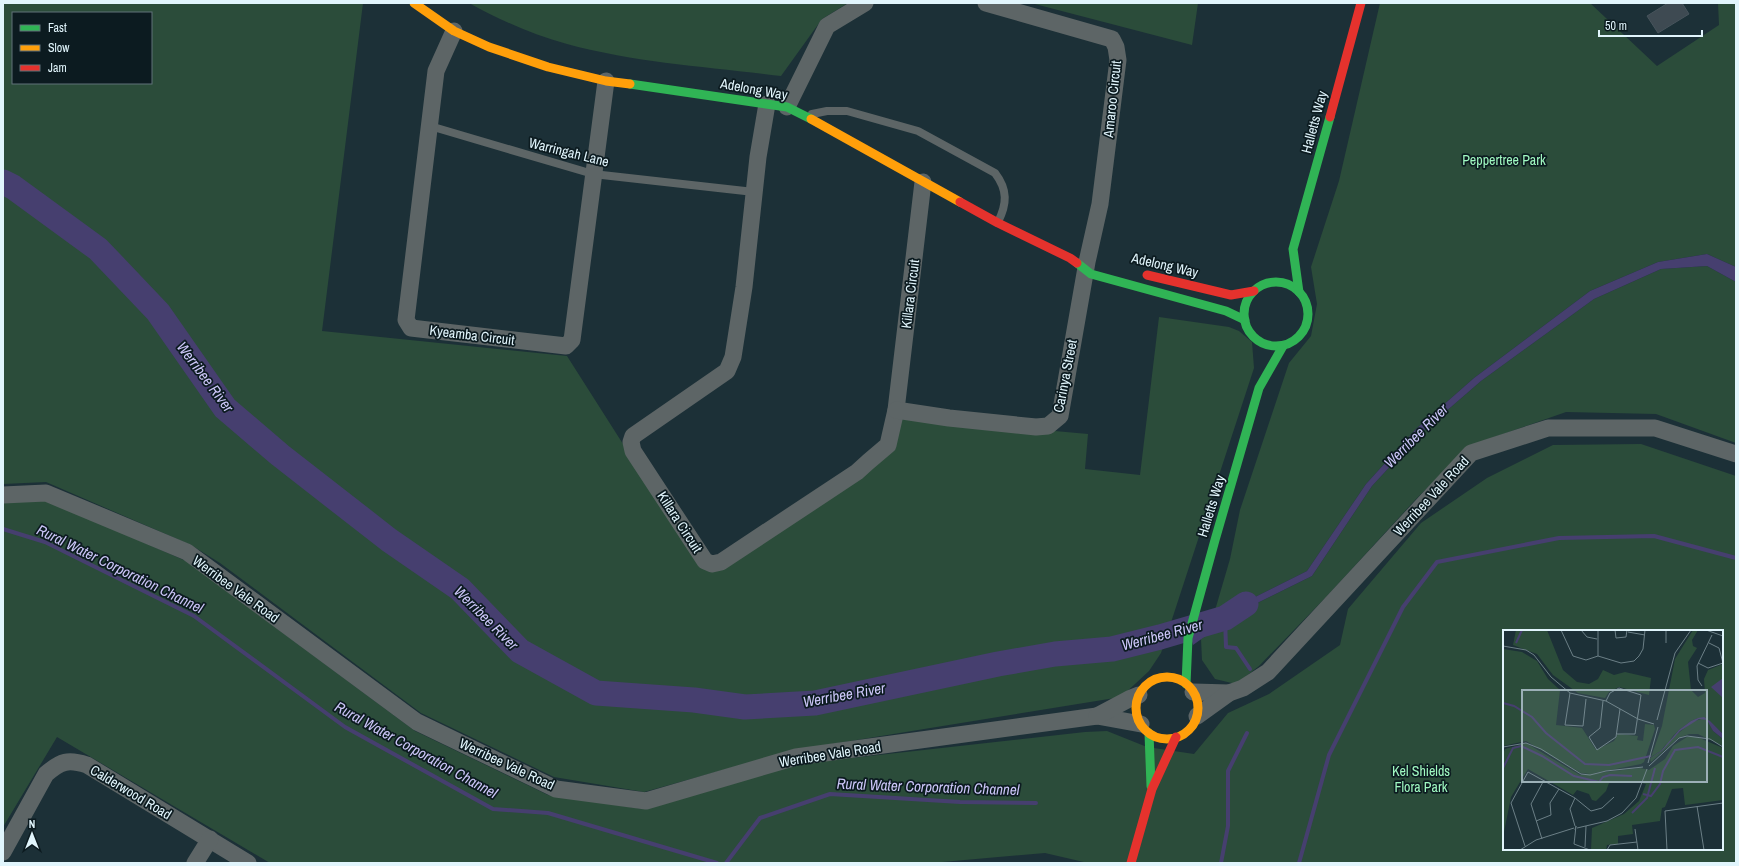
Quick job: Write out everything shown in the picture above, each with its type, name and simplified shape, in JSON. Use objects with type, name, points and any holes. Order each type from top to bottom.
[{"type":"street","name":"Adelong Way","points":[[414,3],[454,31],[489,46],[548,67],[606,81],[787,107],[998,223],[1070,258],[1089,265],[1091,274],[1226,311],[1245,320]]},
{"type":"street","points":[[787,107],[827,26],[865,3]]},
{"type":"street","name":"Amaroo Circuit","points":[[986,3],[1112,38],[1116,47],[1118,60],[1100,204],[1089,265]]},
{"type":"street","name":"Halletts Way","points":[[1286,258],[1293,249],[1361,3]]},
{"type":"street","name":"Kyeamba Circuit","points":[[454,31],[436,72],[406,320],[411,328],[566,346],[572,340],[606,81]]},
{"type":"street","name":"Killara Circuit","points":[[767,104],[758,157],[744,287],[733,357],[727,371],[633,436],[631,442],[633,451],[705,562],[712,564],[721,562],[857,472],[888,445],[896,410],[923,182]]},
{"type":"street","name":"Halletts Way","points":[[1293,249],[1299,292]]},
{"type":"street","name":"Carinya Street","points":[[896,410],[949,418],[1036,427],[1048,426],[1056,421],[1060,416],[1089,265]]},
{"type":"street","points":[[1272,283],[1276,273]]},
{"type":"street","name":"Adelong Way","points":[[1141,274],[1231,294],[1254,291]]},
{"type":"street","points":[[1272,283],[1282,283],[1291,286],[1299,292],[1305,300],[1308,309],[1307,324],[1300,336],[1283,346],[1273,346],[1262,343],[1254,337],[1246,326],[1246,304],[1254,291],[1259,287],[1272,283]]},
{"type":"street","points":[[1254,337],[1256,352]]},
{"type":"street","points":[[1261,381],[1283,346]]},
{"type":"street","points":[[1259,367],[1261,381]]},
{"type":"street","name":"Halletts Way","points":[[1178,655],[1188,638],[1261,381]]},
{"type":"street","name":"Werribee Vale Road","points":[[1197,716],[1229,693],[1243,688],[1268,672],[1471,453],[1548,428],[1655,428],[1736,454]]},
{"type":"street","name":"Werribee Vale Road","points":[[3,495],[46,493],[187,552],[417,722],[556,789],[646,801],[796,757],[1097,716],[1139,695]]},
{"type":"street","name":"Halletts Way","points":[[1188,638],[1190,688]]},
{"type":"street","points":[[1152,789],[1145,729],[1137,715],[1136,705],[1139,695],[1147,685],[1159,678],[1171,666]]},
{"type":"street","points":[[1145,729],[1158,738],[1167,739],[1176,737],[1189,729],[1197,716],[1198,708],[1190,688],[1178,680],[1159,678]]},
{"type":"street","name":"Werribee Vale Road","points":[[1190,688],[1229,693]]},
{"type":"street","name":"Werribee Vale Road","points":[[1097,716],[1145,729]]},
{"type":"street","points":[[1131,863],[1152,789],[1176,737]]},
{"type":"street","name":"Calderwood Road","points":[[3,852],[46,774],[57,765],[66,762],[76,762],[87,765],[248,863]]},
{"type":"street","points":[[195,863],[210,839]]},
{"type":"lane","points":[[805,116],[827,111],[847,111],[918,131],[988,169],[995,173],[1002,183],[1005,195],[1005,208],[998,223]]},
{"type":"lane","name":"Warringah Lane","points":[[430,126],[593,174],[754,192]]},
{"type":"green space","points":[[3,3],[363,3],[322,331],[567,356],[700,565],[862,477],[900,417],[1088,434],[1085,469],[1140,475],[1159,317],[1229,327],[1239,331],[1252,342],[1254,368],[1161,653],[1149,671],[1121,697],[795,750],[644,792],[554,777],[421,713],[220,563],[191,545],[46,482],[3,484]]},
{"type":"green space","points":[[469,3],[848,3],[822,19],[781,76],[674,64],[620,56],[567,44],[529,32]]},
{"type":"green space","points":[[1031,3],[1198,3],[1192,45]]},
{"type":"green space","name":"Peppertree Park","points":[[1380,3],[1590,3],[1657,66],[1719,25],[1718,3],[1736,3],[1736,267],[1707,254],[1658,262],[1590,291],[1474,378],[1416,429],[1366,484],[1307,571],[1239,605],[1211,624],[1230,559],[1240,510],[1289,363],[1311,336],[1317,304],[1311,267],[1339,181]]},
{"type":"green space","points":[[1707,266],[1736,282],[1736,443],[1656,414],[1566,412],[1469,446],[1416,499],[1326,597],[1259,666],[1236,684],[1215,679],[1202,660],[1201,639],[1241,611],[1312,576],[1372,486],[1421,433],[1481,381],[1594,299],[1661,269]]},
{"type":"green space","name":"Kel Shields Flora Park","points":[[1641,444],[1736,476],[1736,863],[1088,863],[1045,853],[931,863],[270,863],[57,737],[3,827],[3,501],[44,499],[186,561],[415,731],[548,795],[643,809],[798,764],[1085,732],[1107,731],[1147,747],[1194,754],[1228,713],[1269,694],[1340,645],[1348,609],[1421,523],[1487,478],[1553,445]]},
{"type":"water","points":[[1707,254],[1736,267],[1736,282],[1707,266],[1661,269],[1594,299],[1481,381],[1421,433],[1372,486],[1312,576],[1241,611],[1193,645],[1191,638],[1239,605],[1307,571],[1366,484],[1416,429],[1474,378],[1590,291],[1658,262]]},
{"type":"building","points":[[1668,3],[1682,3],[1689,14],[1658,33],[1647,16]]},
{"type":"waterway","name":"Werribee River","points":[[3,182],[13,187],[98,249],[158,312],[225,408],[280,455],[389,540],[460,589],[520,651],[596,693],[694,700],[745,707],[815,703],[998,664],[1055,654],[1112,649],[1225,618],[1246,604]]},
{"type":"waterway","name":"Rural Water Corporation Channel","points":[[3,529],[45,542],[194,616],[345,727],[493,809],[548,813],[717,863]]},
{"type":"waterway","name":"Rural Water Corporation Channel","points":[[1299,863],[1329,755],[1403,607],[1437,562],[1559,538],[1654,536],[1736,558]]},
{"type":"waterway","points":[[1225,618],[1226,647],[1236,648],[1250,669]]},
{"type":"waterway","points":[[1221,863],[1228,826],[1228,771],[1247,733]]},
{"type":"waterway","name":"Rural Water Corporation Channel","points":[[726,863],[760,818],[830,794],[960,802],[1036,803]]},
{"type":"traffic: fast","points":[[630,84],[787,107],[811,119]]},
{"type":"traffic: fast","points":[[1299,292],[1293,249],[1330,117]]},
{"type":"traffic: fast","points":[[1077,263],[1091,274],[1226,311],[1245,320]]},
{"type":"traffic: fast","points":[[1276,282],[1294,288],[1302,296],[1308,314],[1302,332],[1294,340],[1276,346],[1258,340],[1250,332],[1244,314],[1250,296],[1258,288],[1276,282]]},
{"type":"traffic: fast","points":[[1186,684],[1188,638],[1215,540],[1259,388],[1283,346]]},
{"type":"traffic: fast","points":[[1149,733],[1151,786]]},
{"type":"traffic: slow","points":[[414,3],[454,31],[489,47],[548,67],[606,81],[630,84]]},
{"type":"traffic: slow","points":[[811,119],[960,202]]},
{"type":"traffic: slow","points":[[1167,677],[1179,680],[1189,686],[1195,696],[1198,708],[1195,720],[1189,730],[1179,736],[1167,739],[1155,736],[1145,730],[1139,720],[1136,708],[1139,696],[1145,686],[1155,680],[1167,677]]},
{"type":"traffic: jam","points":[[1330,117],[1361,3]]},
{"type":"traffic: jam","points":[[960,202],[1077,263]]},
{"type":"traffic: jam","points":[[1147,275],[1231,295],[1254,291]]},
{"type":"traffic: jam","points":[[1131,863],[1152,789],[1176,737]]}]
